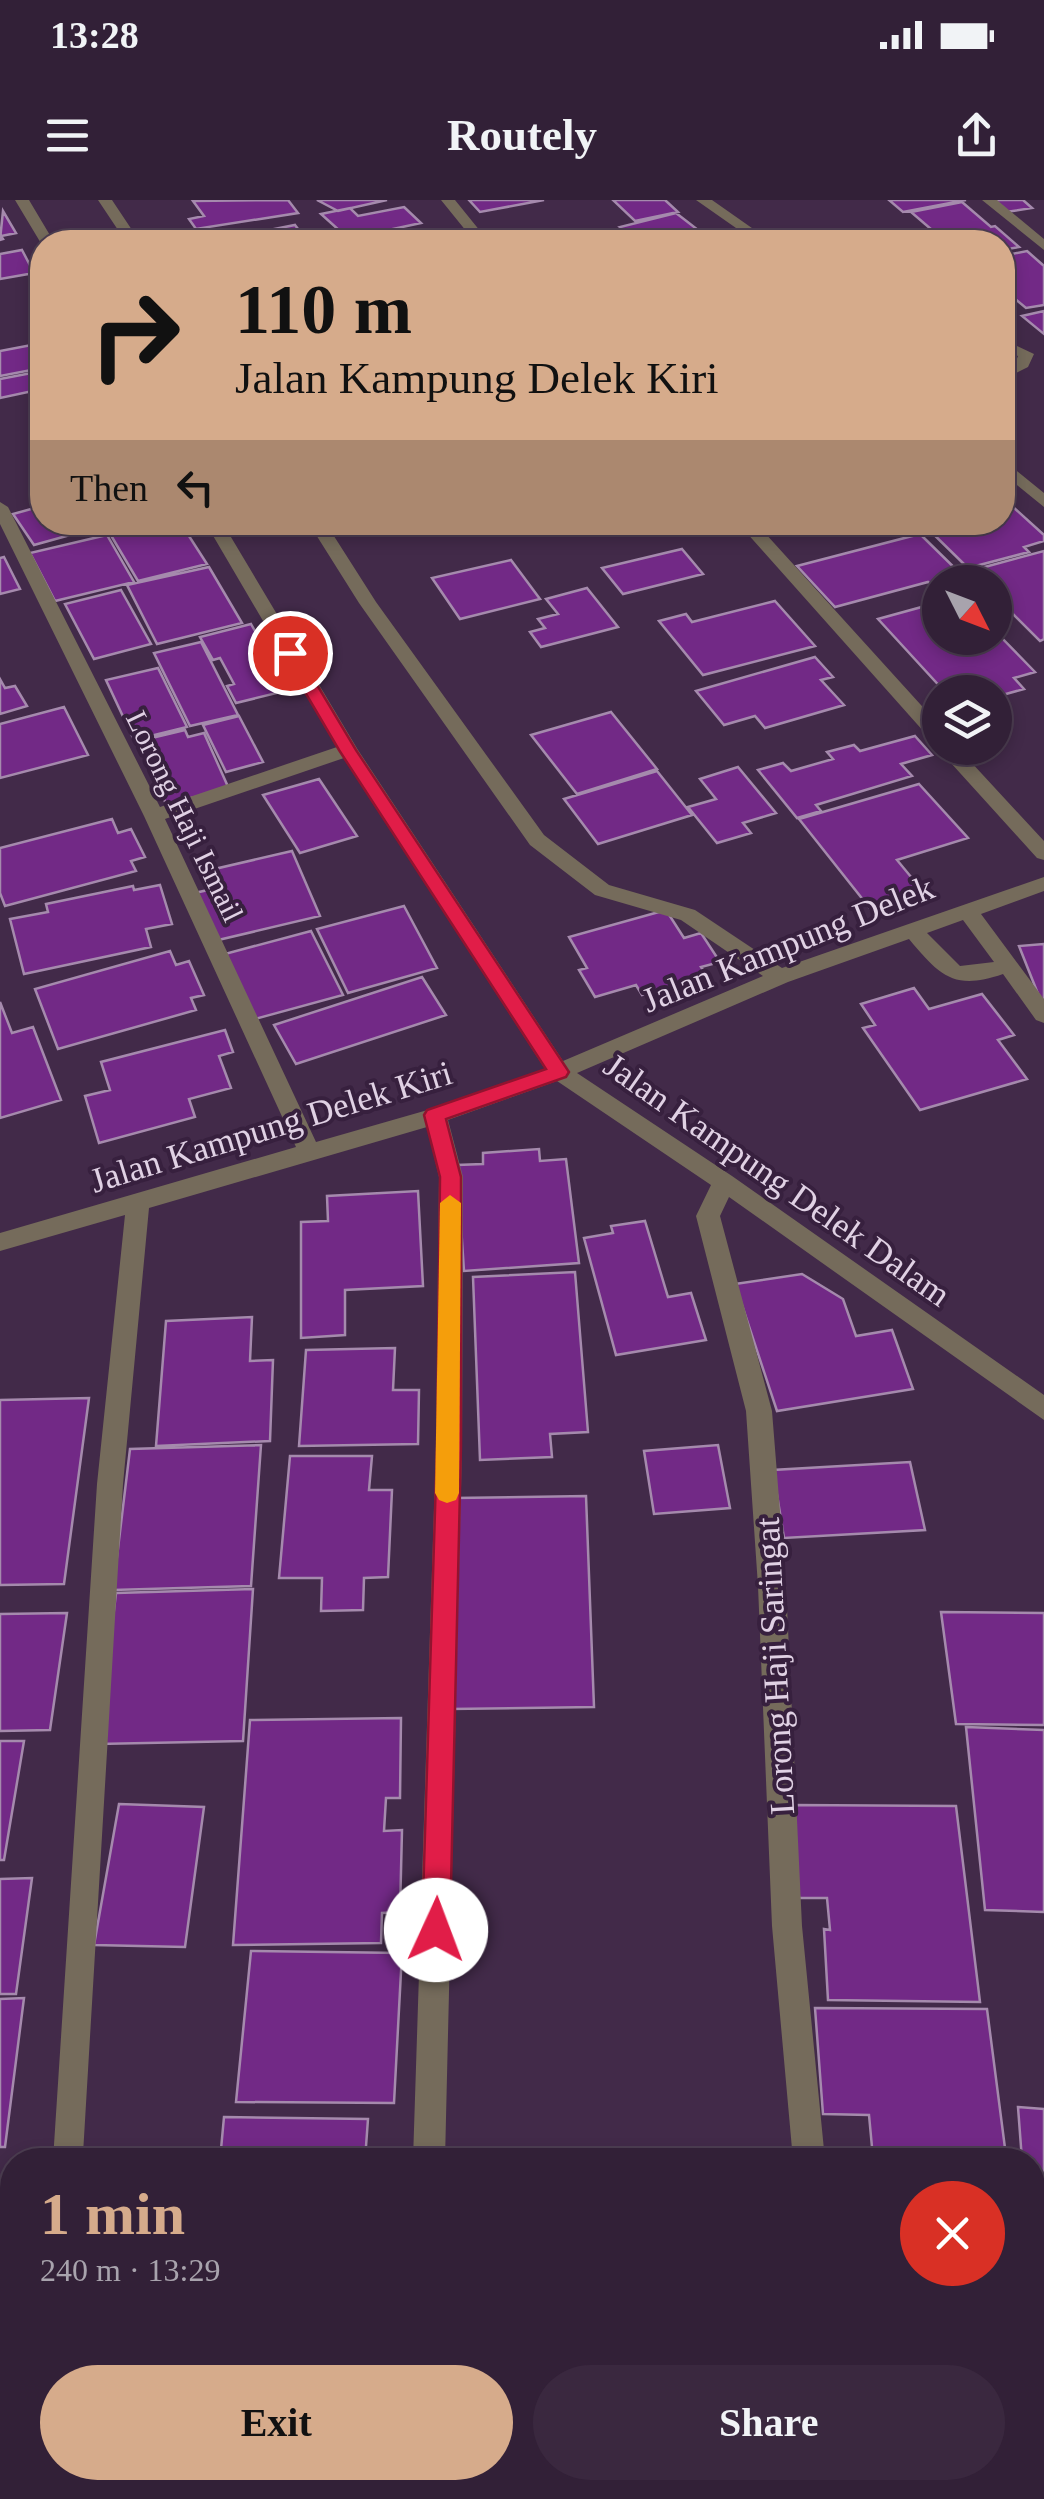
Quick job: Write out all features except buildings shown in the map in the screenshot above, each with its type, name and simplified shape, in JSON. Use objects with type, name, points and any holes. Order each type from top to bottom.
[{"type":"street","points":[[22,200],[40,230]]},
{"type":"street","points":[[448,200],[472,230]]},
{"type":"street","points":[[703,200],[747,230]]},
{"type":"street","points":[[989,200],[1044,246]]},
{"type":"street","points":[[108,201],[126,230]]},
{"type":"street","points":[[1015,349],[1026,354],[1023,364],[1015,368]]},
{"type":"street","points":[[1015,476],[1044,502]]},
{"type":"street","name":"Lorong Haji Ismail","points":[[0,507],[154,816],[310,1153]]},
{"type":"street","name":"Jalan Kampung Delek Dalam","points":[[221,535],[348,750],[559,1072],[724,1182],[1044,1409]]},
{"type":"street","points":[[324,535],[368,603],[537,840],[602,890],[688,915],[780,977]]},
{"type":"street","points":[[757,535],[922,718]]},
{"type":"street","points":[[154,816],[348,750]]},
{"type":"street","points":[[963,765],[1044,854]]},
{"type":"street","name":"Jalan Kampung Delek","points":[[559,1072],[780,977],[1044,884]]},
{"type":"street","points":[[966,909],[1044,1014]]},
{"type":"street","points":[[912,929],[958,976],[977,977],[1008,965]]},
{"type":"street","name":"Jalan Kampung Delek Kiri","points":[[0,1242],[435,1115],[559,1072]]},
{"type":"street","points":[[429,2148],[449,1446],[450,1177],[435,1115]]},
{"type":"street","name":"Lorong Haji Saringat","points":[[724,1182],[708,1216],[758,1411],[770,1547],[787,1926],[808,2148]]},
{"type":"street","points":[[67,2148],[110,1484],[138,1204]]},
{"type":"slow traffic","points":[[447,1493],[450,1203]]},
{"type":"route","points":[[290,653],[348,750],[559,1072],[435,1115],[450,1177],[449,1446],[436,1930]]}]
